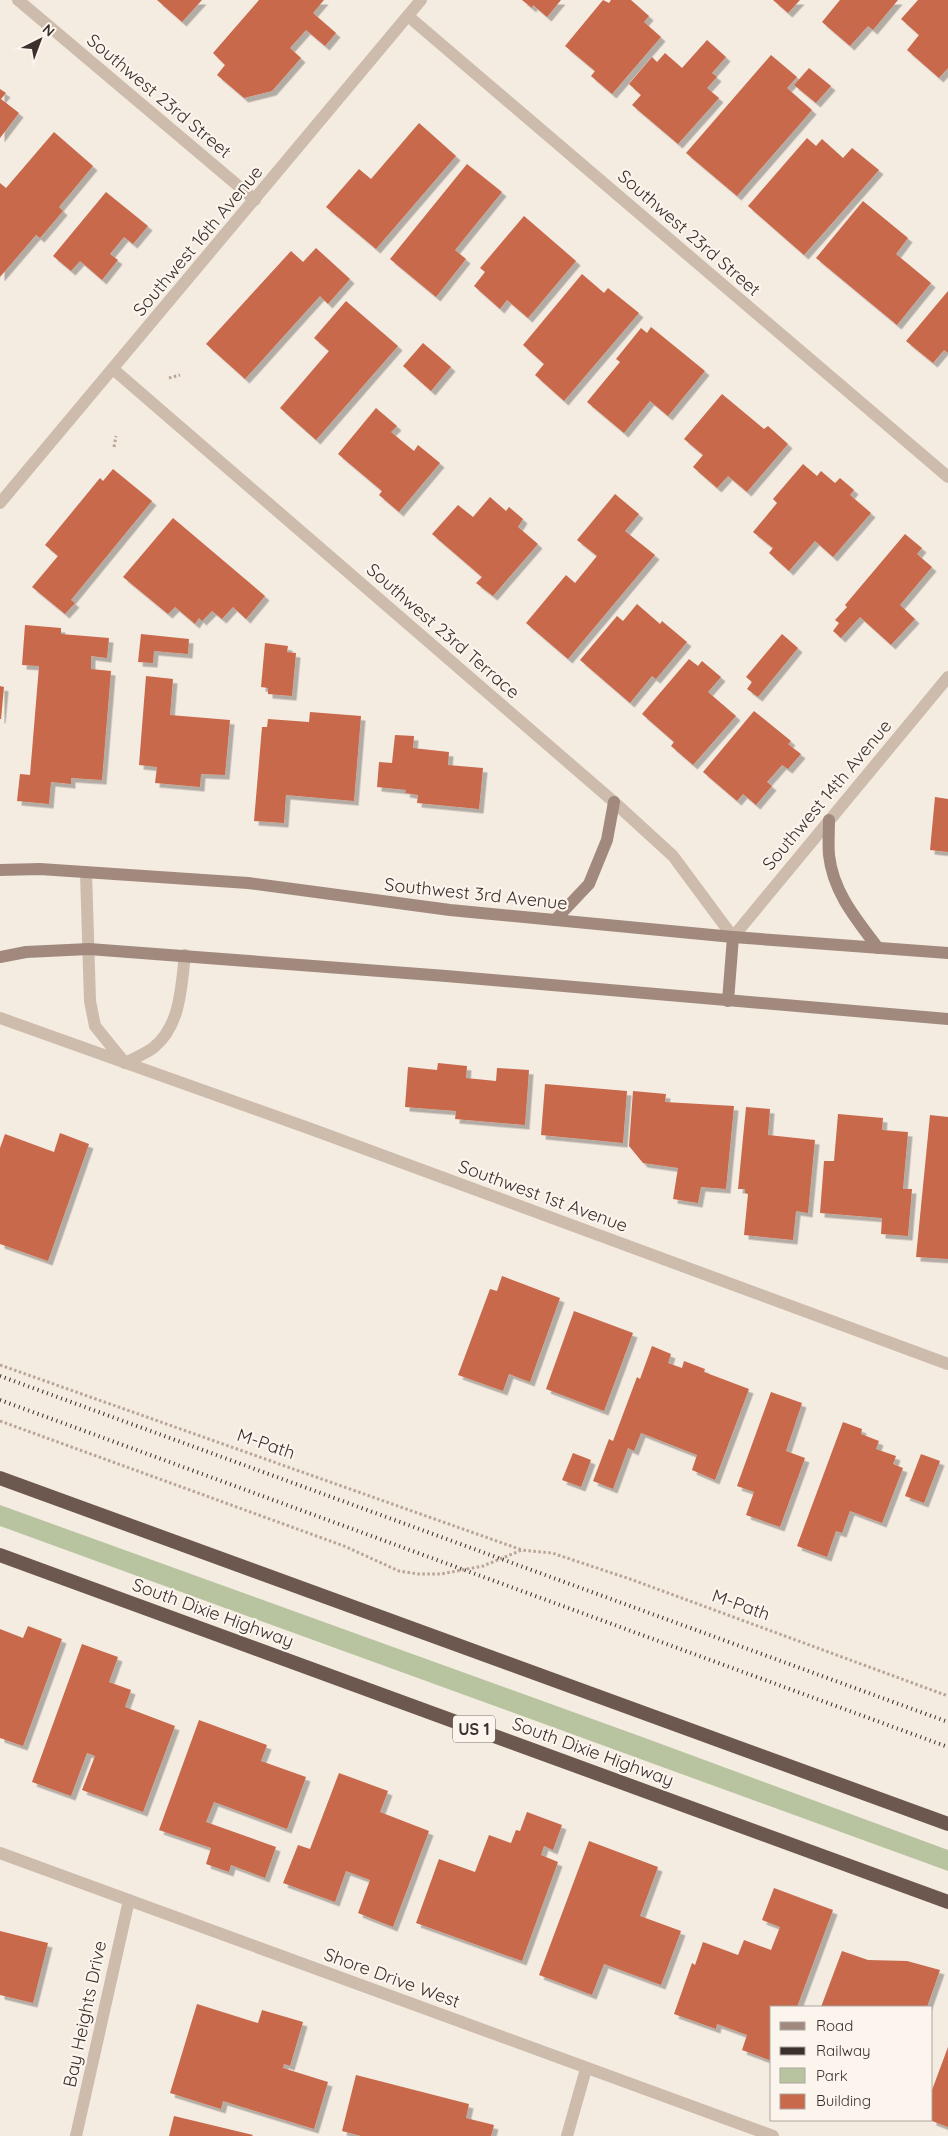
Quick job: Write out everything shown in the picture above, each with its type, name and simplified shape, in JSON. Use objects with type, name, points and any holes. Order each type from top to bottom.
[{"type":"highway","points":[[0,1478],[948,1824]]},
{"type":"highway","name":"South Dixie Highway","points":[[0,1555],[948,1902]]},
{"type":"main road","points":[[555,920],[588,884],[607,840],[614,802]]},
{"type":"main road","points":[[829,820],[829,854],[838,890],[850,911],[878,948]]},
{"type":"main road","name":"Southwest 3rd Avenue","points":[[0,870],[40,869],[248,883],[450,910],[733,937],[948,954]]},
{"type":"main road","points":[[728,1001],[733,937]]},
{"type":"main road","points":[[0,957],[26,952],[89,948],[948,1019]]},
{"type":"street","name":"Southwest 23rd Street","points":[[18,0],[254,200]]},
{"type":"street","name":"Southwest 16th Avenue","points":[[0,504],[421,0]]},
{"type":"street","name":"Southwest 23rd Street","points":[[408,16],[948,477]]},
{"type":"street","name":"Southwest 23rd Terrace","points":[[113,369],[614,802],[673,856],[733,937]]},
{"type":"street","name":"Southwest 14th Avenue","points":[[733,937],[948,677]]},
{"type":"street","points":[[86,872],[90,1001],[95,1026],[126,1063],[153,1048],[172,1026],[179,1002],[185,955]]},
{"type":"street","name":"Southwest 1st Avenue","points":[[0,1018],[311,1129],[948,1364]]},
{"type":"street","name":"Shore Drive West","points":[[0,1853],[773,2136]]},
{"type":"street","name":"Bay Heights Drive","points":[[76,2136],[129,1900]]},
{"type":"street","points":[[567,2136],[586,2069]]},
{"type":"path","points":[[169,378],[180,376]]},
{"type":"path","points":[[114,447],[116,436]]},
{"type":"path","name":"M-Path","points":[[0,1365],[522,1550],[552,1553],[577,1560],[948,1696]]},
{"type":"path","name":"M-Path","points":[[0,1421],[344,1546],[399,1571],[418,1574],[440,1574],[483,1566],[522,1550]]},
{"type":"green space","points":[[0,1505],[645,1738],[948,1850],[948,1871],[0,1526]]},
{"type":"building","points":[[157,0],[202,0],[182,22]]},
{"type":"building","points":[[259,0],[324,0],[313,13],[336,33],[325,46],[306,30],[290,48],[301,58],[272,91],[244,98],[217,75],[225,65],[213,53]]},
{"type":"building","points":[[522,0],[561,0],[547,17],[533,5],[532,8]]},
{"type":"building","points":[[603,0],[609,3],[611,0],[631,0],[649,16],[644,22],[661,37],[612,94],[591,76],[595,71],[565,46]]},
{"type":"building","points":[[773,0],[800,0],[788,13]]},
{"type":"building","points":[[840,0],[898,0],[873,30],[868,26],[850,46],[822,22]]},
{"type":"building","points":[[918,0],[948,0],[948,68],[939,78],[907,50],[919,35],[901,19]]},
{"type":"building","points":[[707,40],[726,57],[712,73],[717,77],[707,88],[719,98],[678,144],[632,105],[641,95],[629,84],[652,57],[657,62],[665,53],[682,68]]},
{"type":"building","points":[[771,55],[797,77],[787,88],[812,110],[737,196],[686,153]]},
{"type":"building","points":[[809,68],[831,86],[816,103],[794,85]]},
{"type":"building","points":[[0,89],[6,93],[1,99],[19,113],[0,138]]},
{"type":"building","points":[[419,123],[456,156],[376,249],[326,207],[359,169],[371,179]]},
{"type":"building","points":[[54,132],[93,166],[59,207],[63,211],[40,238],[36,235],[0,277],[0,183],[6,188]]},
{"type":"building","points":[[807,138],[816,146],[822,139],[843,158],[852,148],[879,170],[804,255],[748,206]]},
{"type":"building","points":[[467,164],[502,192],[455,250],[466,259],[436,297],[390,259]]},
{"type":"building","points":[[106,192],[148,226],[133,244],[124,237],[110,254],[118,260],[102,280],[80,261],[71,271],[53,256]]},
{"type":"building","points":[[863,201],[908,238],[896,254],[931,283],[897,325],[816,258]]},
{"type":"building","points":[[524,216],[576,261],[528,318],[507,300],[500,309],[474,286],[485,272],[480,268]]},
{"type":"building","points":[[316,248],[350,279],[328,304],[320,296],[245,379],[206,344],[291,251],[303,262]]},
{"type":"building","points":[[582,274],[604,293],[608,288],[639,313],[564,401],[535,375],[544,364],[523,345]]},
{"type":"building","points":[[948,291],[948,353],[944,350],[933,363],[906,341]]},
{"type":"building","points":[[346,301],[398,346],[316,440],[280,408],[329,351],[314,338]]},
{"type":"building","points":[[651,327],[705,371],[668,416],[650,401],[624,433],[587,402],[620,362],[616,359],[641,328],[647,333]]},
{"type":"building","points":[[423,343],[451,367],[431,391],[403,366]]},
{"type":"building","points":[[722,394],[764,429],[768,426],[788,444],[747,492],[728,476],[717,488],[693,467],[703,455],[684,439]]},
{"type":"building","points":[[376,408],[397,426],[391,432],[414,451],[418,445],[440,463],[399,512],[379,495],[382,491],[338,454]]},
{"type":"building","points":[[803,464],[817,476],[821,471],[835,483],[840,478],[854,490],[850,495],[871,513],[833,557],[815,541],[789,571],[769,553],[773,548],[753,532],[777,503],[773,499]]},
{"type":"building","points":[[113,469],[152,501],[71,600],[75,603],[65,614],[32,587],[58,556],[45,545],[100,478],[103,481]]},
{"type":"building","points":[[615,494],[639,514],[625,531],[655,555],[568,659],[526,623],[566,575],[575,583],[597,556],[577,540]]},
{"type":"building","points":[[490,497],[506,511],[509,507],[523,519],[518,527],[538,544],[493,596],[476,583],[482,577],[432,534],[458,505],[473,517]]},
{"type":"building","points":[[173,518],[265,596],[246,619],[233,607],[222,619],[212,611],[202,621],[199,618],[195,624],[175,607],[168,614],[123,577]]},
{"type":"building","points":[[905,534],[922,548],[917,554],[932,567],[900,605],[915,619],[891,645],[860,617],[841,638],[833,631],[839,623],[835,620],[847,607],[845,605]]},
{"type":"building","points":[[637,604],[660,624],[662,621],[687,642],[656,679],[652,676],[630,703],[580,660],[617,616],[623,621]]},
{"type":"building","points":[[25,625],[61,628],[61,634],[109,638],[107,658],[91,656],[91,669],[111,671],[102,780],[71,778],[71,784],[51,782],[49,804],[17,801],[20,774],[30,775],[39,666],[22,665]]},
{"type":"building","points":[[141,634],[189,639],[188,654],[154,651],[153,663],[138,662]]},
{"type":"building","points":[[782,634],[798,648],[758,697],[747,689],[752,682],[746,677]]},
{"type":"building","points":[[265,643],[288,646],[287,652],[296,653],[292,696],[268,694],[268,688],[261,687]]},
{"type":"building","points":[[689,659],[698,666],[702,661],[721,677],[708,692],[736,716],[693,765],[671,746],[674,742],[642,714]]},
{"type":"building","points":[[146,676],[173,679],[170,715],[230,720],[225,775],[201,774],[200,787],[155,783],[157,767],[139,765]]},
{"type":"building","points":[[0,686],[4,687],[1,719],[0,719]]},
{"type":"building","points":[[754,711],[791,741],[788,744],[801,754],[788,769],[782,765],[767,782],[772,786],[756,805],[743,794],[737,801],[703,772]]},
{"type":"building","points":[[310,712],[361,716],[354,801],[286,795],[284,823],[254,821],[262,727],[267,727],[268,719],[309,722]]},
{"type":"building","points":[[395,735],[414,736],[413,748],[449,752],[448,765],[483,768],[479,809],[417,803],[418,795],[405,793],[406,790],[377,787],[379,762],[392,763]]},
{"type":"building","points":[[935,797],[948,799],[948,852],[930,850]]},
{"type":"building","points":[[438,1063],[467,1066],[466,1078],[496,1081],[497,1068],[529,1070],[525,1125],[455,1119],[456,1111],[405,1107],[408,1067],[437,1070]]},
{"type":"building","points":[[545,1084],[627,1091],[623,1143],[541,1135]]},
{"type":"building","points":[[633,1091],[666,1094],[665,1102],[734,1106],[726,1189],[701,1187],[698,1203],[673,1199],[678,1168],[643,1163],[629,1146]]},
{"type":"building","points":[[746,1107],[770,1109],[768,1135],[815,1140],[808,1213],[796,1211],[793,1240],[744,1235],[748,1194],[745,1193],[745,1189],[738,1189]]},
{"type":"building","points":[[838,1114],[883,1118],[882,1130],[908,1132],[903,1189],[912,1189],[908,1236],[881,1234],[882,1218],[820,1213],[824,1161],[834,1161]]},
{"type":"building","points":[[930,1115],[948,1117],[948,1259],[916,1257]]},
{"type":"building","points":[[60,1133],[89,1144],[48,1261],[0,1244],[0,1148],[5,1134],[54,1152]]},
{"type":"building","points":[[502,1276],[560,1298],[530,1382],[509,1374],[503,1391],[458,1375],[490,1289],[497,1291]]},
{"type":"building","points":[[574,1311],[633,1333],[604,1411],[546,1389]]},
{"type":"building","points":[[652,1346],[671,1354],[668,1363],[682,1368],[684,1361],[705,1369],[704,1372],[749,1389],[715,1480],[692,1470],[697,1455],[641,1433],[634,1451],[628,1448],[613,1489],[593,1481],[609,1439],[613,1441],[637,1377],[640,1379]]},
{"type":"building","points":[[771,1392],[802,1403],[786,1451],[805,1458],[780,1527],[746,1515],[754,1492],[737,1486]]},
{"type":"building","points":[[843,1422],[862,1429],[861,1434],[879,1441],[876,1449],[896,1456],[893,1464],[903,1468],[882,1523],[850,1511],[842,1533],[836,1531],[827,1557],[797,1546]]},
{"type":"building","points":[[573,1453],[591,1460],[581,1487],[562,1480]]},
{"type":"building","points":[[921,1454],[940,1461],[924,1503],[905,1496]]},
{"type":"building","points":[[28,1626],[62,1639],[23,1746],[0,1738],[0,1629],[23,1638]]},
{"type":"building","points":[[82,1644],[118,1657],[109,1682],[131,1690],[125,1707],[175,1726],[143,1812],[82,1790],[95,1756],[87,1753],[71,1796],[32,1782]]},
{"type":"building","points":[[199,1720],[267,1745],[261,1761],[306,1777],[287,1829],[214,1802],[206,1822],[276,1847],[265,1878],[231,1865],[229,1872],[206,1864],[211,1848],[159,1830]]},
{"type":"building","points":[[339,1773],[388,1791],[380,1812],[429,1831],[393,1927],[358,1913],[370,1880],[346,1871],[335,1902],[283,1883],[298,1845],[310,1849]]},
{"type":"building","points":[[527,1812],[562,1825],[553,1850],[544,1846],[541,1855],[558,1862],[522,1961],[416,1923],[439,1859],[475,1872],[489,1835],[511,1843],[516,1830],[520,1831]]},
{"type":"building","points":[[589,1841],[658,1867],[640,1916],[681,1931],[661,1985],[604,1964],[592,1995],[539,1975]]},
{"type":"building","points":[[774,1888],[833,1910],[797,2006],[770,2006],[770,2060],[742,2050],[747,2035],[717,2024],[716,2029],[674,2014],[692,1963],[695,1965],[703,1942],[738,1955],[744,1940],[771,1950],[780,1927],[762,1920]]},
{"type":"building","points":[[0,1931],[48,1943],[33,2003],[0,1995]]},
{"type":"building","points":[[842,1951],[868,1960],[907,1961],[940,1970],[927,2006],[821,2006]]},
{"type":"building","points":[[197,2004],[258,2023],[262,2010],[303,2022],[290,2066],[284,2064],[283,2068],[328,2082],[314,2129],[223,2101],[221,2109],[170,2093]]},
{"type":"building","points":[[948,2047],[948,2127],[932,2121],[933,2087]]},
{"type":"building","points":[[356,2075],[469,2104],[466,2118],[494,2125],[491,2136],[361,2136],[342,2131]]},
{"type":"building","points":[[174,2116],[253,2135],[169,2136]]},
{"type":"railway","points":[[0,1376],[948,1722]]},
{"type":"railway","points":[[0,1400],[948,1747]]}]
